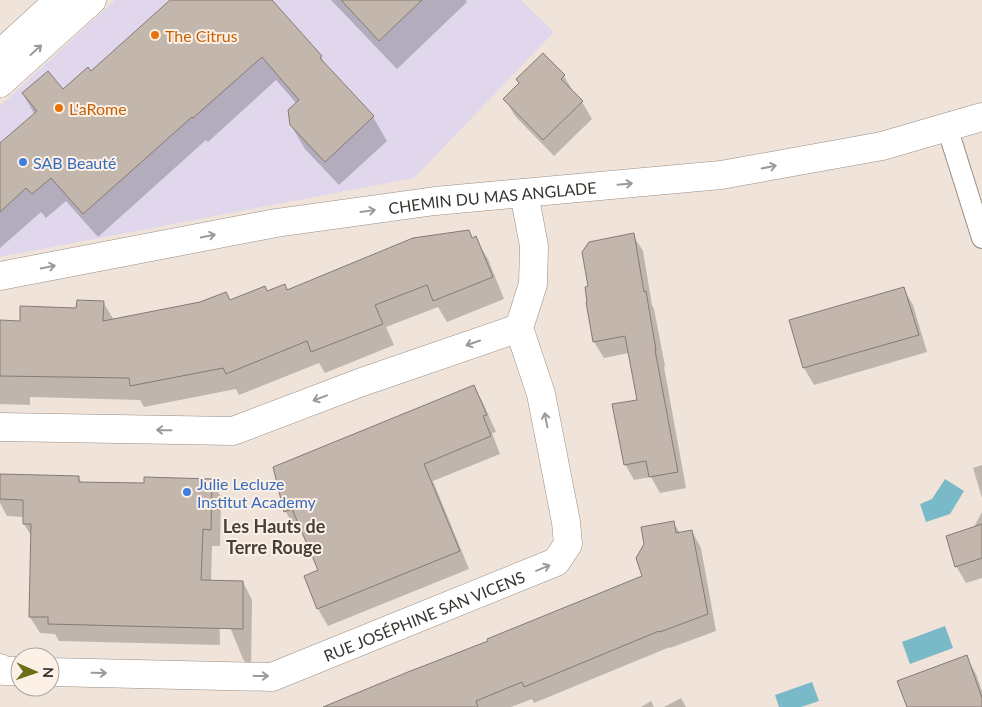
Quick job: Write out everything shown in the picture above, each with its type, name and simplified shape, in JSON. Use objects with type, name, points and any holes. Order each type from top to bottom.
[{"type":"street","points":[[0,54],[58,0]]},
{"type":"street","points":[[0,83],[92,0]]},
{"type":"street","name":"CHEMIN DU MAS ANGLADE","points":[[0,276],[276,223],[435,201],[721,176],[882,146],[982,117]]},
{"type":"street","points":[[0,427],[233,431],[362,382],[519,328],[533,284],[534,246],[524,194]]},
{"type":"street","name":"RUE JOSÉPHINE SAN VICENS","points":[[60,672],[272,677],[556,562],[568,544],[566,522],[541,394],[519,328]]},
{"type":"lane","points":[[947,127],[982,238]]},
{"type":"shaded area","points":[[115,0],[521,0],[554,32],[414,178],[0,257],[0,106]]},
{"type":"water","points":[[945,479],[964,491],[950,514],[926,522],[920,504],[932,499]]},
{"type":"water","points":[[945,626],[953,648],[910,664],[902,642]]},
{"type":"water","points":[[812,682],[819,701],[801,707],[779,707],[775,695]]},
{"type":"building","points":[[170,0],[272,0],[322,56],[320,58],[374,116],[325,162],[290,125],[288,110],[299,100],[262,57],[83,214],[51,178],[32,194],[26,188],[0,212],[0,143],[37,111],[22,93],[48,71],[63,89],[88,67],[91,71]]},
{"type":"building","points":[[341,0],[422,0],[379,41]]},
{"type":"building","points":[[543,53],[565,75],[561,79],[583,101],[543,140],[503,99],[519,83],[516,79]]},
{"type":"building","points":[[469,230],[472,238],[476,236],[493,277],[433,301],[427,285],[375,305],[383,324],[311,352],[307,341],[226,374],[223,368],[130,386],[129,378],[0,376],[0,320],[20,321],[20,306],[76,308],[77,300],[104,301],[103,321],[200,302],[226,292],[230,300],[265,286],[267,291],[285,284],[287,290],[413,238]]},
{"type":"building","points":[[634,233],[678,472],[649,477],[646,461],[624,465],[612,404],[637,400],[625,336],[593,342],[586,302],[585,287],[588,286],[582,252],[589,242]]},
{"type":"building","points":[[904,287],[919,335],[803,368],[789,320]]},
{"type":"building","points":[[474,385],[487,415],[483,416],[491,436],[424,464],[460,551],[317,609],[304,576],[318,570],[292,509],[284,512],[273,467]]},
{"type":"building","points":[[0,474],[79,476],[79,482],[144,483],[144,477],[212,479],[211,530],[203,529],[201,580],[243,581],[243,629],[48,624],[48,617],[29,617],[31,524],[23,524],[23,500],[0,499]]},
{"type":"building","points":[[674,521],[676,533],[692,530],[708,614],[659,631],[524,687],[522,682],[476,701],[478,707],[323,707],[488,641],[487,639],[642,576],[636,558],[644,544],[641,527]]},
{"type":"building","points":[[982,524],[982,558],[955,567],[946,536]]},
{"type":"building","points":[[967,655],[982,698],[982,707],[907,707],[897,681]]},
{"type":"place","name":"The Citrus","points":[[155,35]]},
{"type":"place","name":"L'aRome","points":[[59,108]]},
{"type":"place","name":"SAB Beauté","points":[[23,162]]},
{"type":"place","name":"Julie Lecluze Institut Academy","points":[[187,492]]},
{"type":"district","name":"Les Hauts de Terre Rouge","points":[[274,536]]}]
